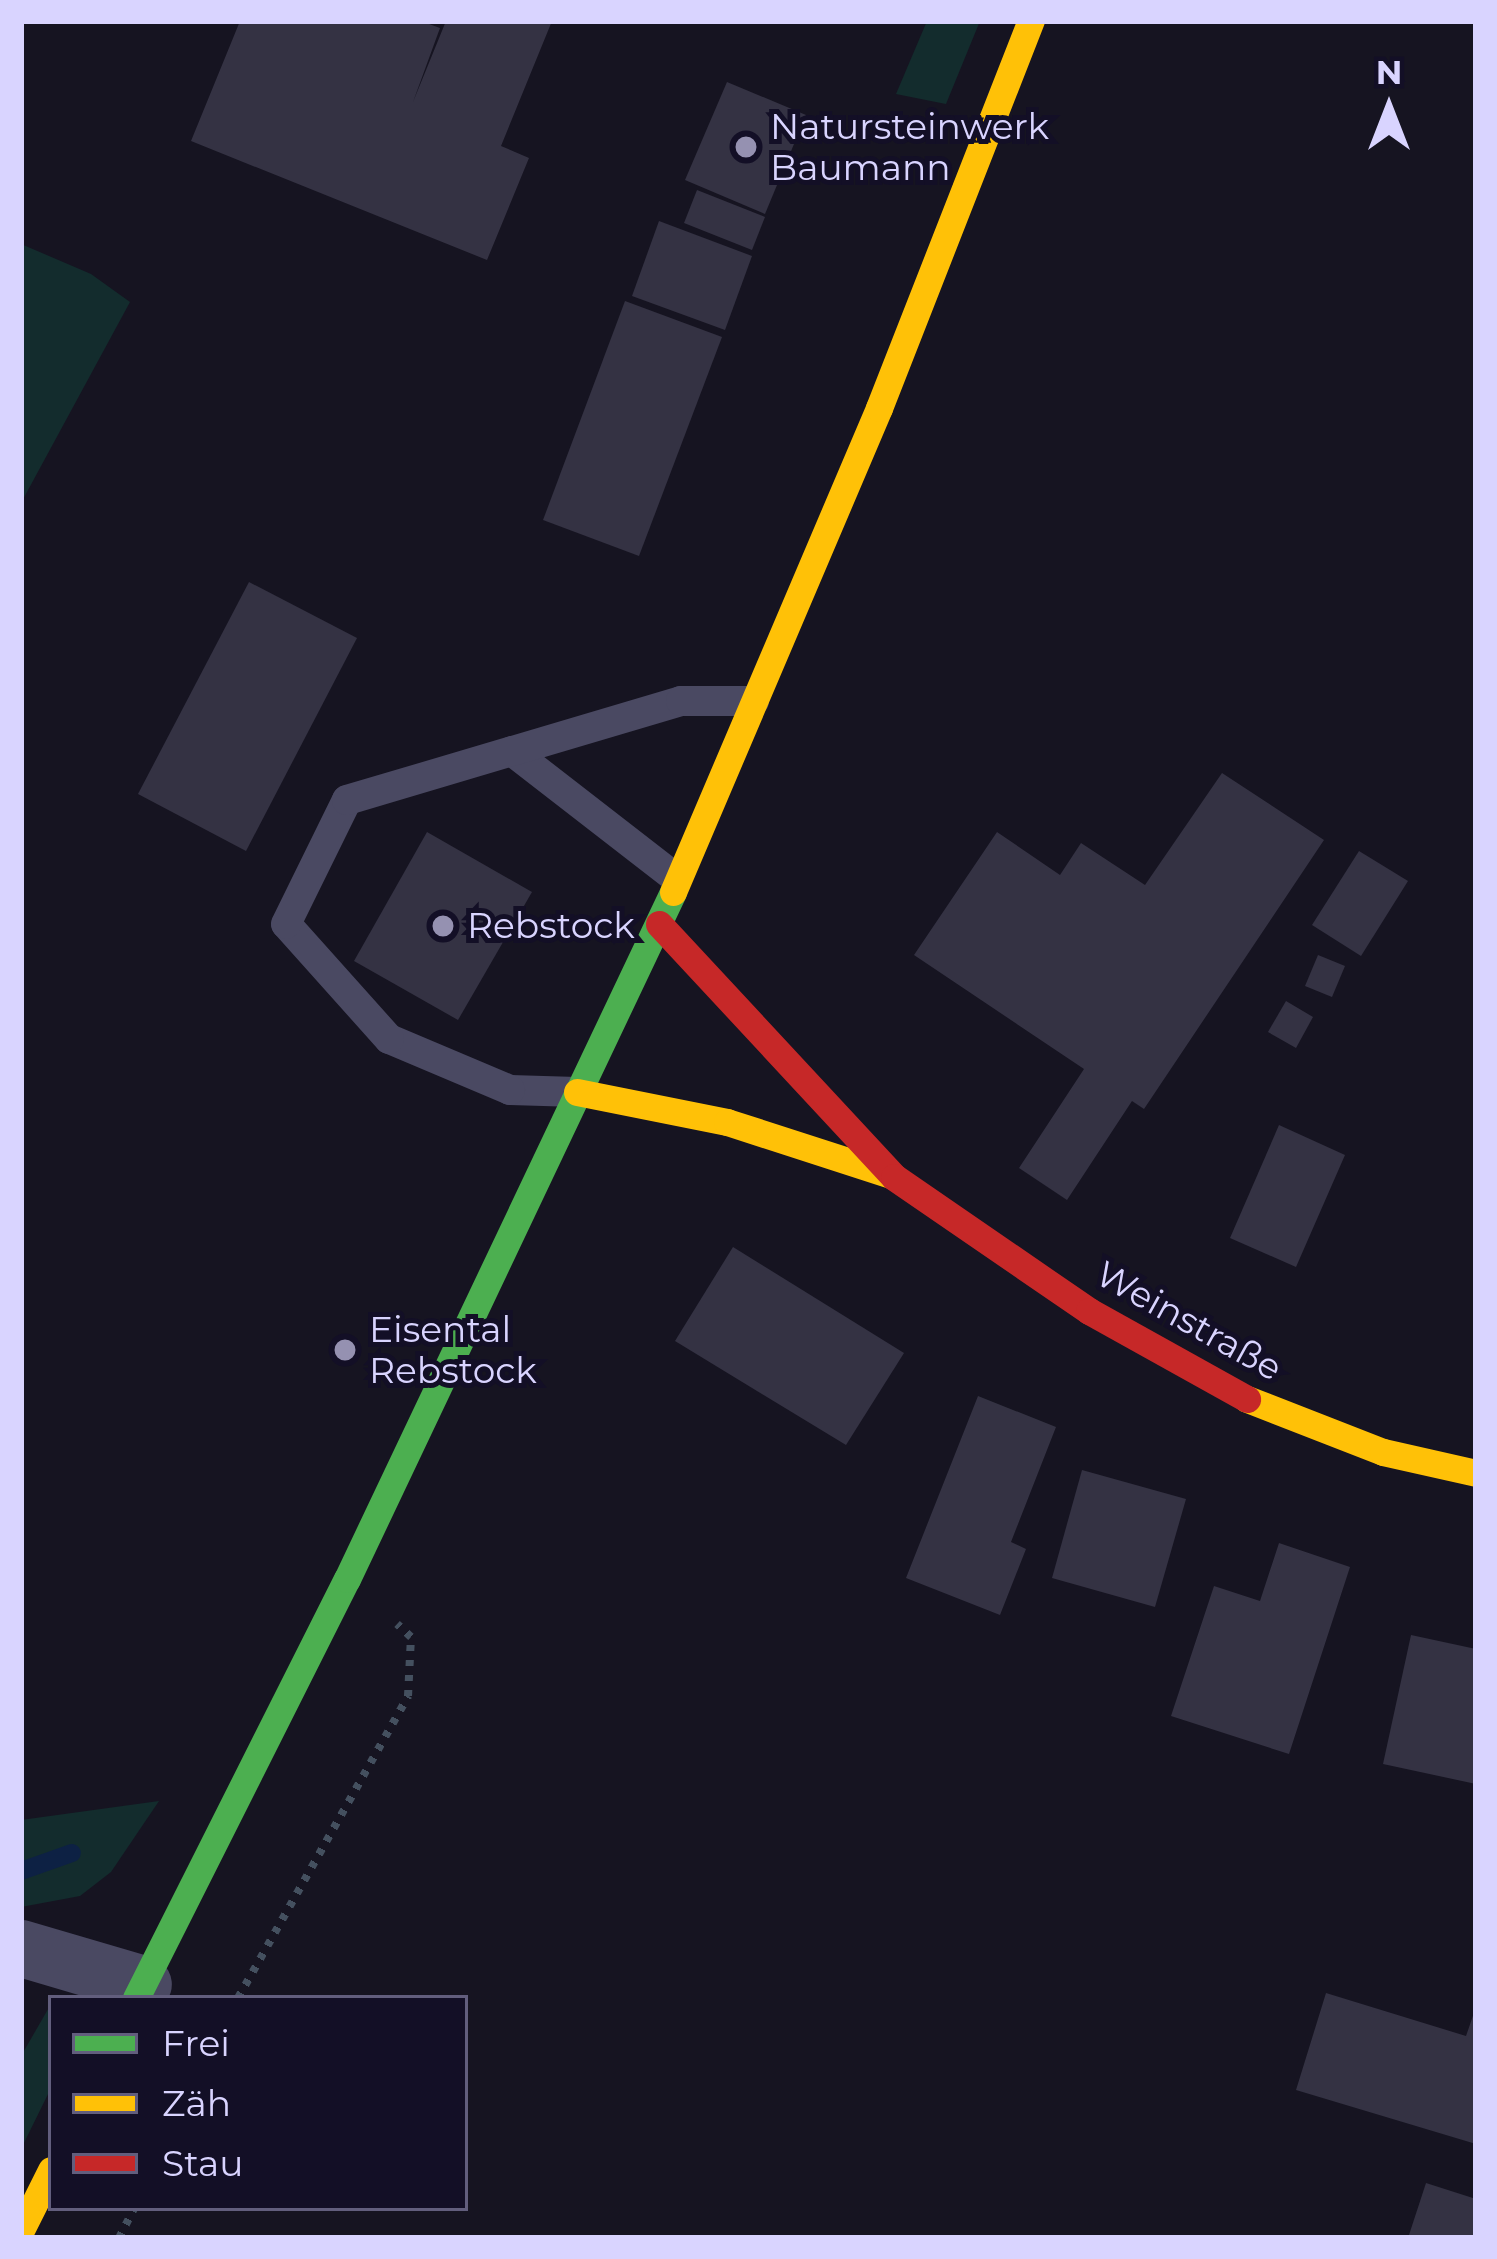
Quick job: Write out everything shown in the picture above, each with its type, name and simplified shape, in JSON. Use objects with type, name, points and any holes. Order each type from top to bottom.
[{"type":"main road","points":[[140,1991],[347,1580],[659,924],[887,387],[1031,21]]},
{"type":"main road","name":"Weinstraße","points":[[659,924],[894,1177],[1090,1311],[1239,1396],[1382,1452],[1476,1473]]},
{"type":"main road","name":"Weinstraße","points":[[577,1093],[727,1122],[894,1177]]},
{"type":"main road","points":[[21,2230],[48,2176]]},
{"type":"street","points":[[21,1948],[140,1991]]},
{"type":"lane","points":[[577,1093],[510,1090],[389,1039],[286,924],[347,800],[681,701],[754,701]]},
{"type":"lane","points":[[512,751],[676,878]]},
{"type":"path","points":[[240,1995],[408,1696],[411,1637],[347,1580]]},
{"type":"path","points":[[119,2238],[132,2211]]},
{"type":"green space","points":[[927,21],[980,21],[946,104],[896,94]]},
{"type":"green space","points":[[21,244],[91,274],[130,302],[21,503]]},
{"type":"green space","points":[[159,1801],[111,1872],[80,1896],[21,1907],[21,1820]]},
{"type":"green space","points":[[48,2009],[48,2094],[21,2149],[21,2056]]},
{"type":"building","points":[[240,21],[421,21],[440,28],[413,102],[446,21],[552,21],[501,146],[529,158],[487,260],[191,141]]},
{"type":"building","name":"Natursteinwerk Baumann","points":[[727,82],[806,115],[765,214],[685,180]]},
{"type":"building","points":[[697,190],[765,217],[752,250],[684,223]]},
{"type":"building","points":[[659,221],[752,256],[725,330],[632,296]]},
{"type":"building","points":[[625,301],[722,337],[639,556],[543,520]]},
{"type":"building","points":[[249,582],[357,638],[246,851],[138,794]]},
{"type":"building","points":[[1222,773],[1324,840],[1144,1109],[1132,1101],[1067,1200],[1019,1168],[1084,1069],[914,955],[997,832],[1060,875],[1081,843],[1145,885]]},
{"type":"building","name":"Rebstock","points":[[427,832],[532,892],[458,1020],[354,961]]},
{"type":"building","points":[[1359,851],[1408,881],[1361,956],[1312,925]]},
{"type":"building","points":[[1318,955],[1345,966],[1332,997],[1305,986]]},
{"type":"building","points":[[1286,1001],[1313,1017],[1296,1048],[1268,1032]]},
{"type":"building","points":[[1279,1125],[1345,1155],[1296,1267],[1230,1238]]},
{"type":"building","points":[[733,1247],[904,1353],[846,1445],[675,1341]]},
{"type":"building","points":[[978,1396],[1056,1427],[1011,1542],[1026,1549],[1000,1615],[906,1578]]},
{"type":"building","points":[[1082,1470],[1186,1499],[1155,1607],[1052,1578]]},
{"type":"building","points":[[1279,1543],[1350,1567],[1289,1754],[1171,1716],[1214,1586],[1260,1601]]},
{"type":"building","points":[[1411,1635],[1476,1649],[1476,1784],[1383,1764]]},
{"type":"building","points":[[1326,1993],[1466,2036],[1476,2007],[1476,2144],[1296,2090]]},
{"type":"building","points":[[1426,2183],[1476,2199],[1476,2238],[1408,2238]]},
{"type":"waterway","points":[[21,1871],[72,1853]]},
{"type":"traffic: fast","points":[[138,1995],[347,1579],[673,892]]},
{"type":"traffic: slow","points":[[673,892],[879,408],[1031,21]]},
{"type":"traffic: slow","points":[[577,1092],[727,1122],[891,1175]]},
{"type":"traffic: slow","points":[[1247,1399],[1383,1452],[1476,1473]]},
{"type":"traffic: slow","points":[[21,2230],[48,2176]]},
{"type":"traffic: jam","points":[[659,924],[894,1177],[1089,1311],[1247,1399]]},
{"type":"place","name":"Natursteinwerk Baumann","points":[[746,147]]},
{"type":"place","name":"Rebstock","points":[[443,926]]},
{"type":"place","name":"Eisental Rebstock","points":[[345,1350]]}]
